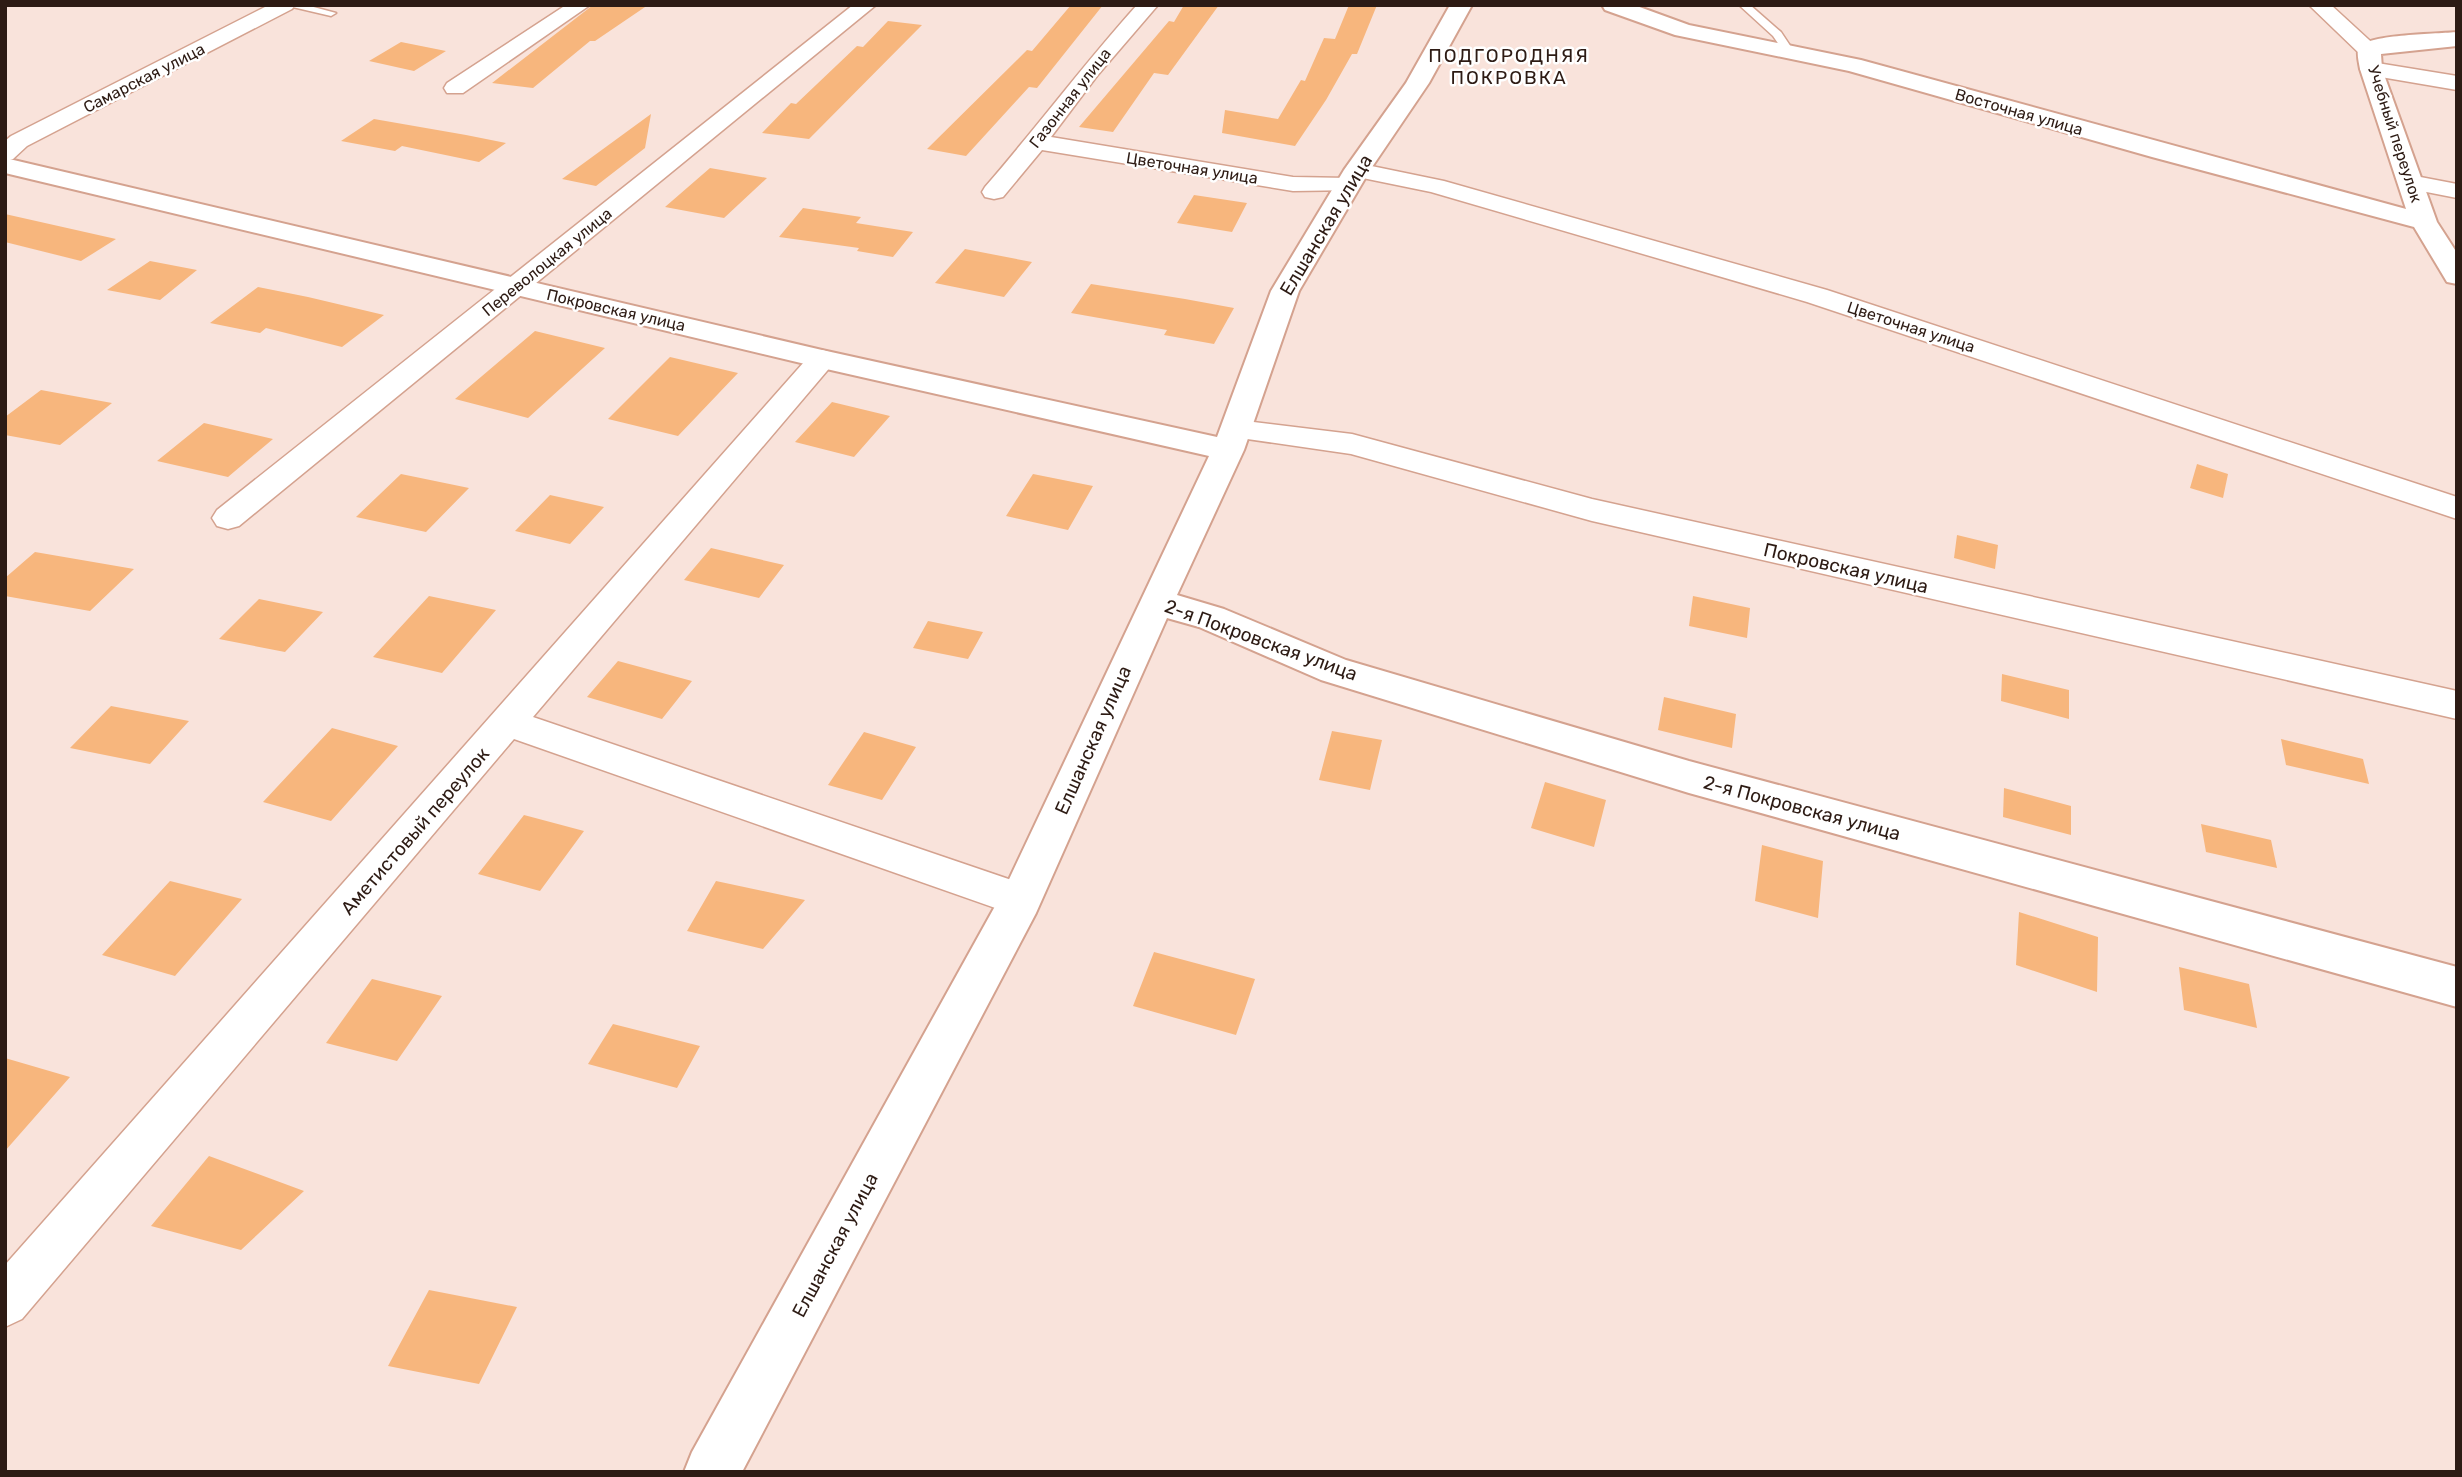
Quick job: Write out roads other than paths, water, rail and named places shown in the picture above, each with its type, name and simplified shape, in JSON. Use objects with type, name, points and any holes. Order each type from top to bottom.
[{"type":"street","name":"Самарская улица","points":[[5,154],[19,141],[287,5]]},
{"type":"street","points":[[455,88],[580,5]]},
{"type":"street","name":"Переволоцкая улица","points":[[228,518],[866,5]]},
{"type":"street","name":"Газонная улица","points":[[994,192],[1036,142],[1089,71],[1148,5]]},
{"type":"street","name":"Елшанская улица","points":[[712,1472],[1021,900],[1232,439],[1285,291],[1353,178],[1417,83],[1461,5]]},
{"type":"street","name":"Восточная улица","points":[[1613,5],[1683,30],[1853,65],[2161,152],[2424,222]]},
{"type":"street","points":[[2323,7],[2370,59],[2457,83]]},
{"type":"street","name":"Учебный переулок","points":[[2457,40],[2384,45],[2370,59],[2424,222],[2457,276]]},
{"type":"street","name":"Цветочная улица","points":[[1036,142],[1293,184],[1353,178],[1435,186],[1817,296],[2457,508]]},
{"type":"street","name":"Покровская улица","points":[[5,165],[822,359],[1232,439],[1352,444],[1592,510],[2457,705]]},
{"type":"street","points":[[2410,182],[2457,191]]},
{"type":"street","name":"Аметистовый переулок","points":[[5,1302],[822,359]]},
{"type":"street","name":"2-я Покровская улица","points":[[1156,602],[1211,618],[1334,670],[1689,777],[2457,987]]},
{"type":"street","points":[[509,723],[1021,900]]},
{"type":"lane","points":[[287,5],[331,13]]},
{"type":"lane","points":[[1744,5],[1777,34],[1788,50]]},
{"type":"district","name":"ПОДГОРОДНЯЯ ПОКРОВКА","points":[[1509,66]]}]
